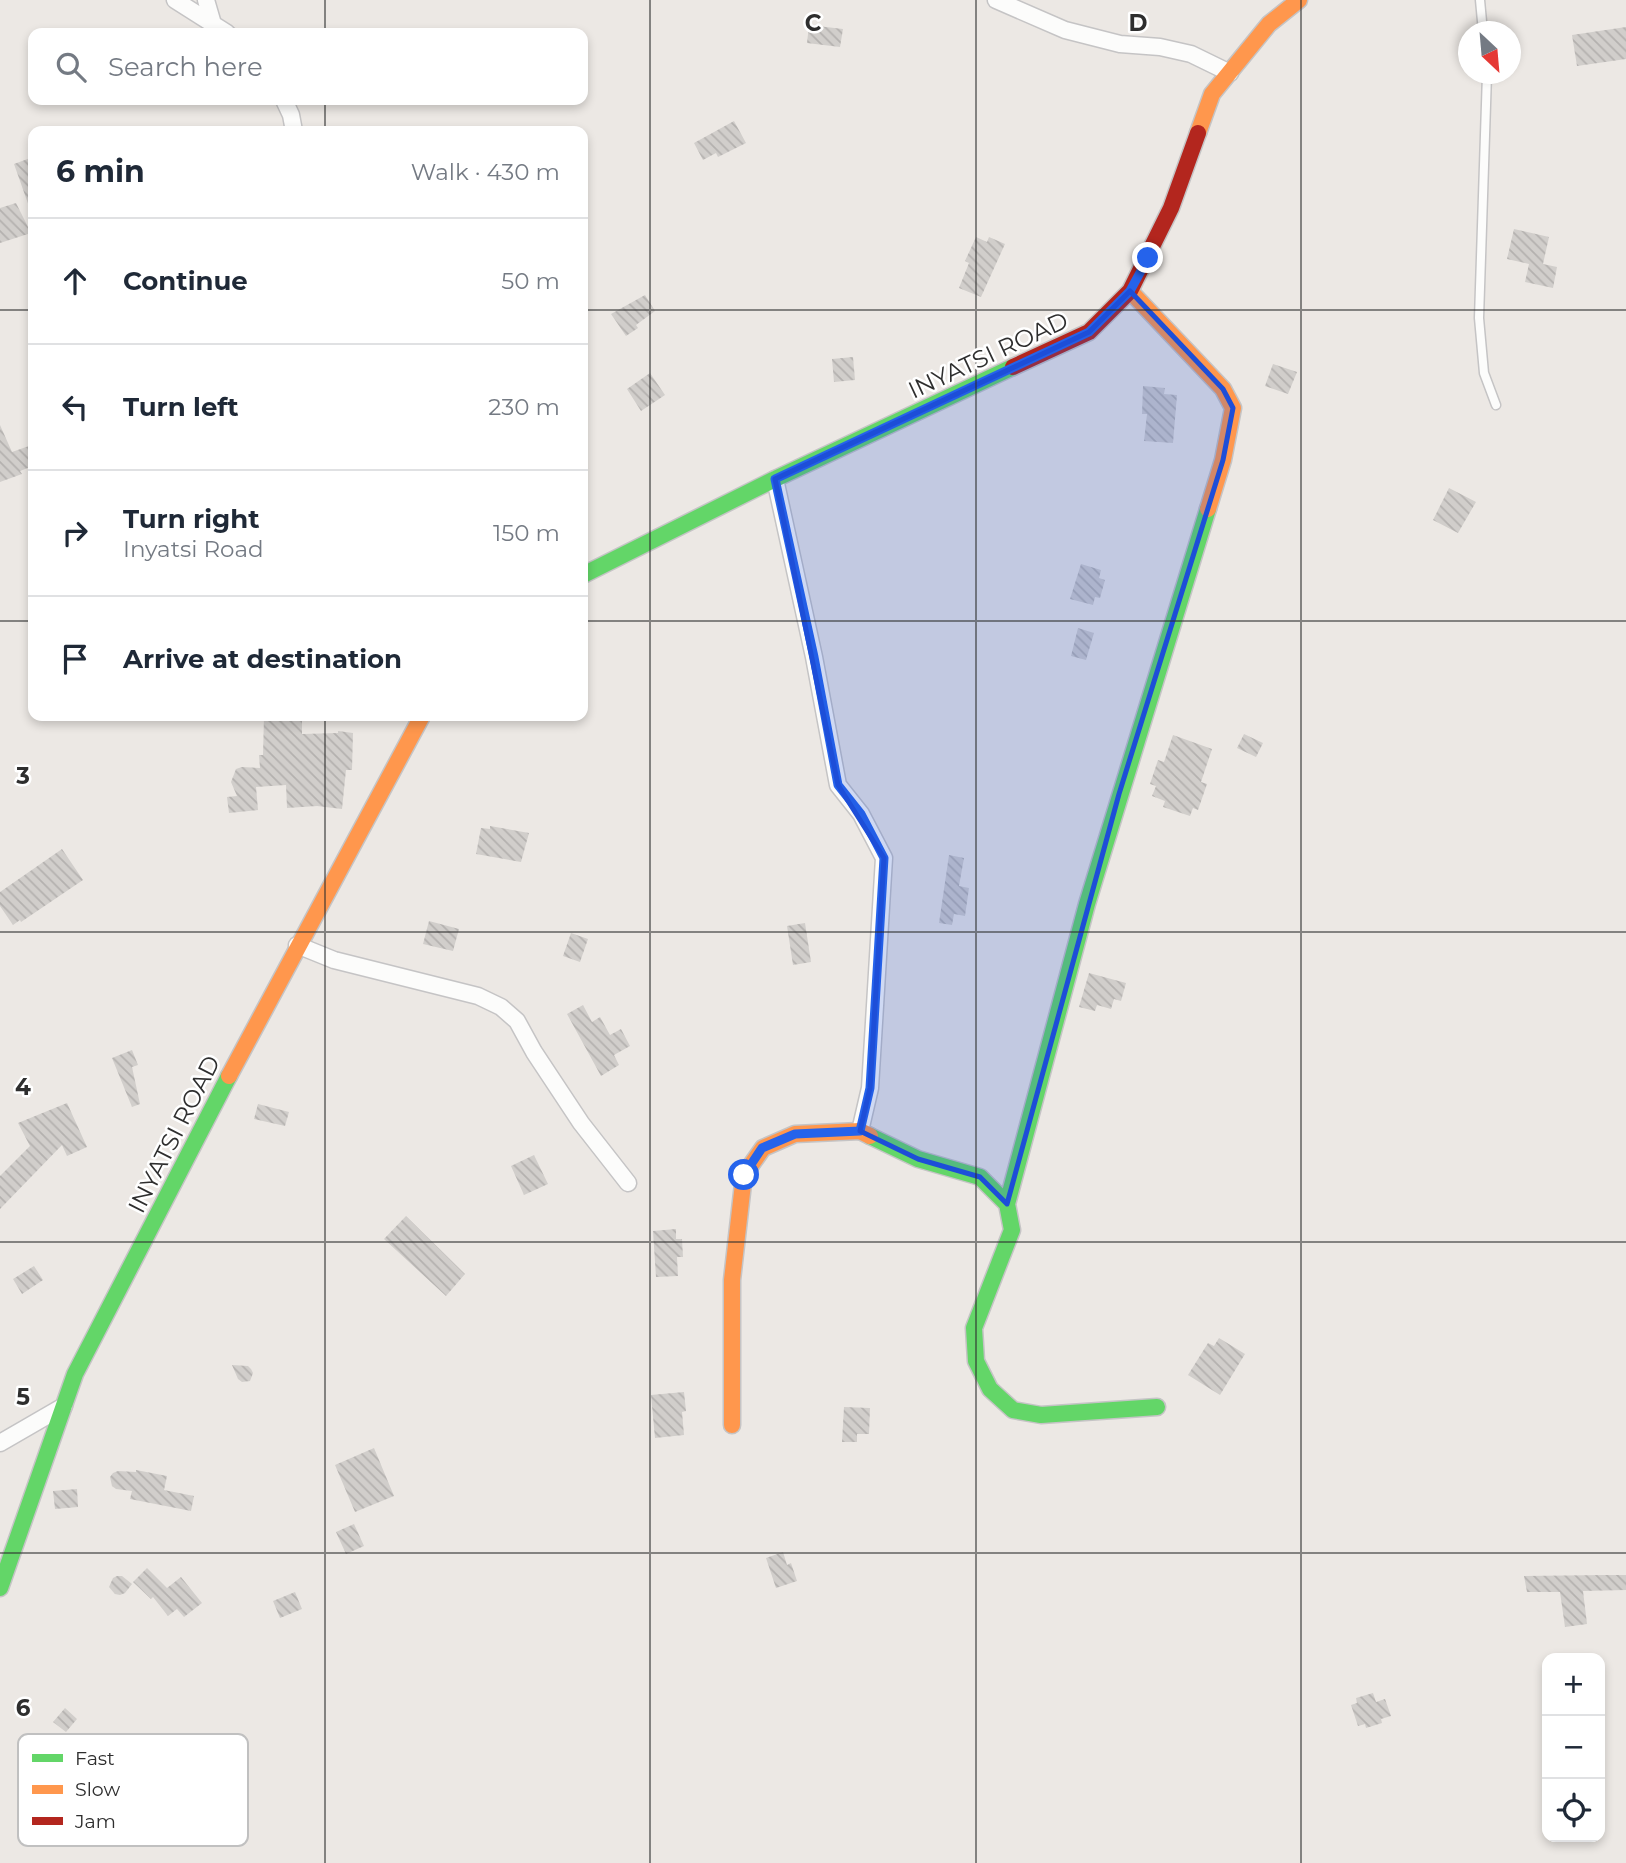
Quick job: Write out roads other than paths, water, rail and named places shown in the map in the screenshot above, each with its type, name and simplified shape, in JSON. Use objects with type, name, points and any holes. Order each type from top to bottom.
[{"type":"street","points":[[174,0],[219,28]]},
{"type":"street","points":[[206,0],[213,24]]},
{"type":"street","points":[[996,0],[1065,30],[1120,44],[1160,47],[1191,54],[1230,73]]},
{"type":"street","name":"INYATSI ROAD","points":[[588,572],[775,479],[1089,332],[1130,291],[1171,208],[1212,94],[1269,24],[1299,0]]},
{"type":"street","points":[[286,105],[293,126]]},
{"type":"street","points":[[1130,291],[1223,389],[1233,408],[1223,460],[1115,806],[1069,969],[1030,1116],[1021,1162],[1007,1204],[1012,1230],[974,1328],[976,1361],[990,1390],[1013,1410],[1041,1415],[1157,1406]]},
{"type":"street","points":[[775,479],[814,657],[838,785],[861,814],[884,858],[870,1088],[860,1131]]},
{"type":"street","name":"INYATSI ROAD","points":[[0,1588],[75,1374],[297,944],[419,721]]},
{"type":"street","points":[[297,944],[334,960],[478,996],[501,1007],[517,1021],[581,1123],[628,1183]]},
{"type":"street","points":[[732,1425],[732,1280],[744,1175],[762,1148],[795,1134],[860,1131],[918,1159],[980,1177],[1007,1204]]},
{"type":"street","points":[[0,1443],[64,1406]]},
{"type":"lane","points":[[1480,0],[1482,21]]},
{"type":"lane","points":[[1487,84],[1479,318],[1484,373],[1496,405]]}]
